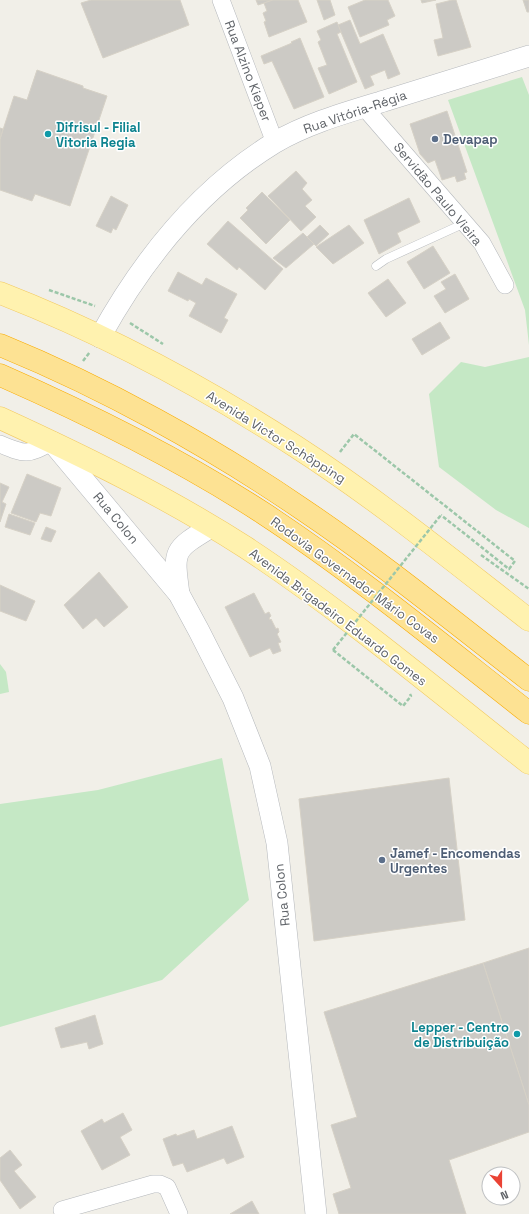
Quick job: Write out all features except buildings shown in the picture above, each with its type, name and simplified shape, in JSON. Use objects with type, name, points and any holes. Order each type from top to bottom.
[{"type":"highway","name":"Rodovia Governador Mário Covas","points":[[0,345],[139,411],[188,438],[302,508],[364,552],[529,680]]},
{"type":"highway","name":"Rodovia Governador Mário Covas","points":[[0,375],[134,438],[192,470],[262,513],[348,572],[529,713]]},
{"type":"main road","name":"Avenida Victor Schöpping","points":[[0,293],[45,311],[100,337],[229,405],[295,446],[411,528],[529,620]]},
{"type":"main road","name":"Avenida Brigadeiro Eduardo Gomes","points":[[0,418],[116,474],[244,546],[315,596],[529,763]]},
{"type":"street","name":"Rua Alzino Kieper","points":[[221,0],[275,143]]},
{"type":"street","name":"Rua Vitória-Régia","points":[[100,337],[138,275],[164,241],[193,209],[227,178],[275,143],[324,120],[529,56]]},
{"type":"street","name":"Servidão Paulo Vieira","points":[[364,107],[482,243],[505,285]]},
{"type":"street","points":[[0,444],[19,452],[31,453],[52,442]]},
{"type":"street","name":"Rua Colon","points":[[52,442],[179,594],[233,698],[260,766],[277,843],[316,1214]]},
{"type":"street","name":"Rua Colon","points":[[179,594],[175,563],[177,554],[188,541],[211,527]]},
{"type":"street","points":[[62,1210],[153,1184],[160,1184],[167,1187],[179,1214]]},
{"type":"lane","points":[[376,266],[386,259],[465,223]]},
{"type":"path","points":[[72,378],[100,337]]},
{"type":"path","points":[[339,454],[354,434],[515,561],[509,569],[441,514],[333,650],[403,706],[411,696],[405,691]]},
{"type":"path","points":[[339,638],[345,643]]},
{"type":"green space","points":[[522,77],[529,95],[529,345],[525,310],[448,100]]},
{"type":"green space","points":[[529,357],[529,528],[496,510],[439,467],[429,394],[461,362],[485,367]]},
{"type":"green space","points":[[0,664],[6,672],[9,692],[0,694]]},
{"type":"green space","points":[[222,758],[249,900],[162,980],[0,1027],[0,804],[98,790]]},
{"type":"place","name":"Difrisul - Filial Vitoria Regia","points":[[48,134]]},
{"type":"place","name":"Devapap","points":[[435,139]]},
{"type":"place","name":"Jamef - Encomendas Urgentes","points":[[382,860]]},
{"type":"place","name":"Lepper - Centro de Distribuição","points":[[517,1034]]}]
